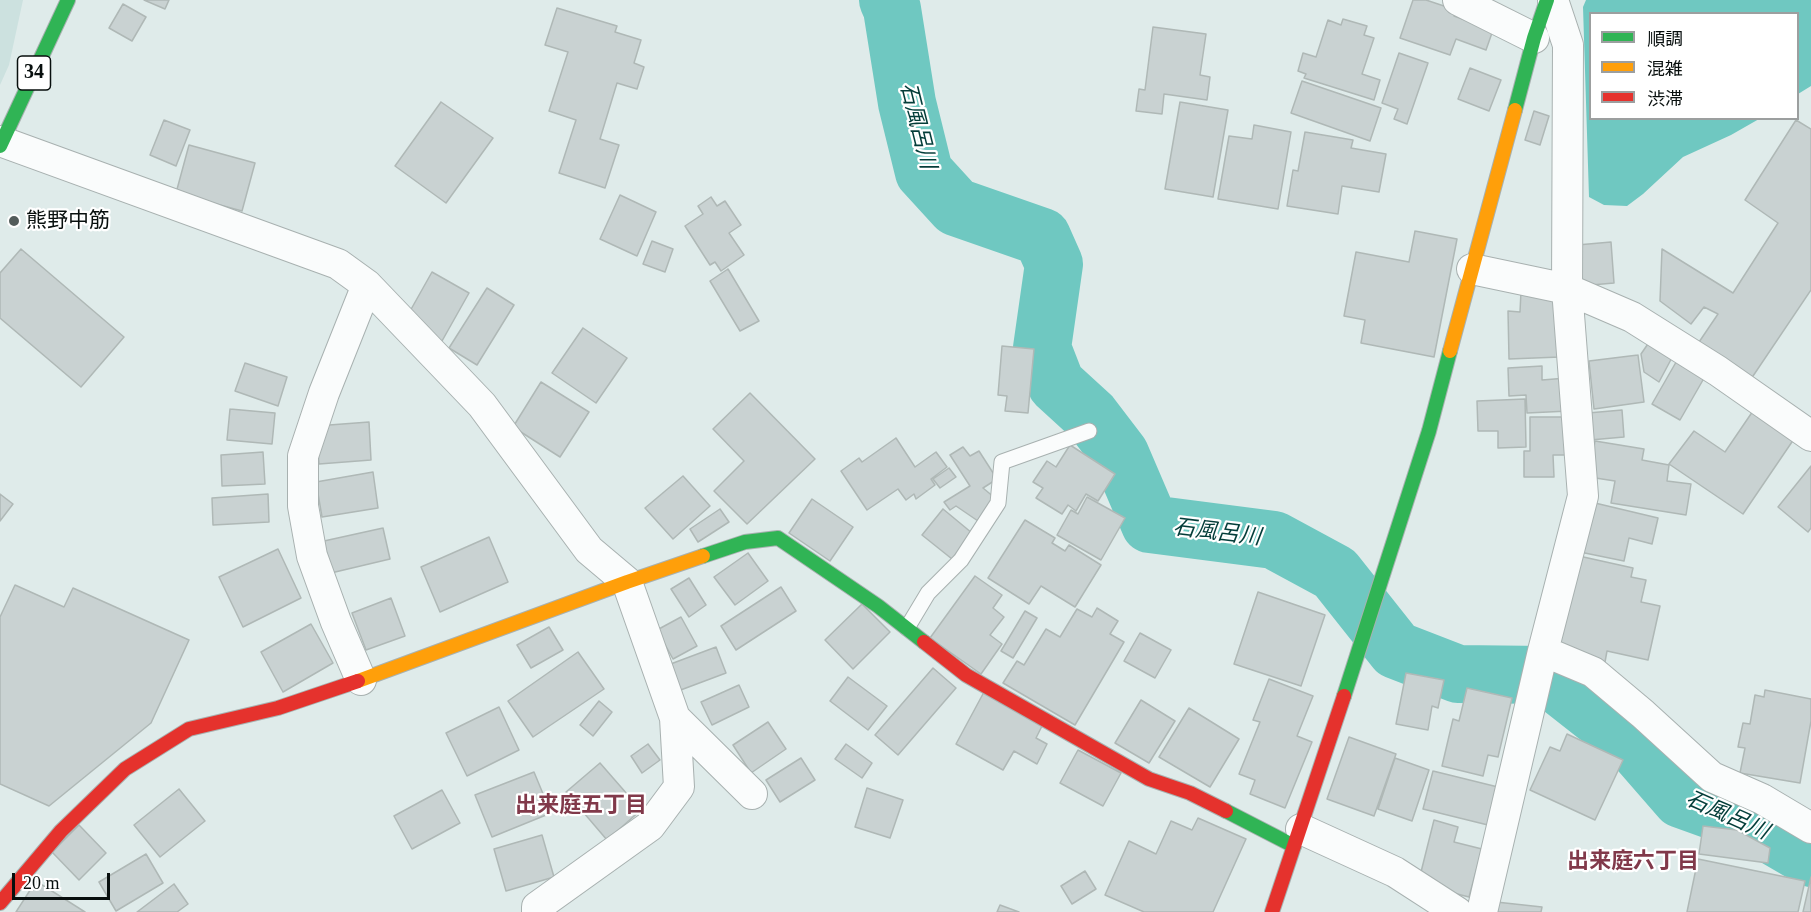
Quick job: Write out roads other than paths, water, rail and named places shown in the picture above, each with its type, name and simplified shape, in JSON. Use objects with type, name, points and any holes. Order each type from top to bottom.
[{"type":"street","name":"34","points":[[1,143],[68,0]]},
{"type":"street","points":[[1458,0],[1534,38]]},
{"type":"street","points":[[1272,912],[1363,640],[1429,431],[1546,0]]},
{"type":"street","points":[[1482,912],[1583,496],[1567,289],[1568,45],[1553,0]]},
{"type":"street","points":[[1,143],[338,264],[367,285],[482,405],[589,550],[627,582],[675,718],[679,787],[650,826],[537,908],[537,912]]},
{"type":"street","points":[[1472,269],[1567,289],[1632,317],[1718,370],[1811,436]]},
{"type":"street","points":[[361,680],[336,622],[312,556],[303,506],[303,456],[324,393],[367,285]]},
{"type":"street","points":[[0,903],[61,831],[125,769],[189,729],[278,708],[361,680],[627,582],[745,542],[778,538],[878,606],[966,675],[1149,779],[1190,793],[1298,838],[1395,872],[1457,912]]},
{"type":"street","points":[[1540,668],[1593,672],[1712,777],[1762,799],[1811,828]]},
{"type":"street","points":[[675,718],[752,794]]},
{"type":"lane","points":[[907,628],[928,593],[961,560],[998,503],[1002,462],[1089,431]]},
{"type":"water","points":[[1586,0],[1811,0],[1811,86],[1799,93],[1799,12],[1589,12],[1589,120],[1757,120],[1683,157],[1627,206],[1604,205],[1589,197],[1583,7]]},
{"type":"waterway","name":"石風呂川","points":[[888,0],[892,9],[907,103],[924,172],[956,207],[1042,237],[1054,264],[1042,348],[1056,384],[1091,416],[1120,454],[1150,524],[1274,540],[1335,573],[1396,650],[1458,674],[1545,675],[1634,745],[1681,799],[1756,826],[1811,858]]},
{"type":"place","name":"熊野中筋","points":[[14,221]]},
{"type":"district","name":"出来庭五丁目","points":[[581,806]]},
{"type":"district","name":"出来庭六丁目","points":[[1633,862]]}]
